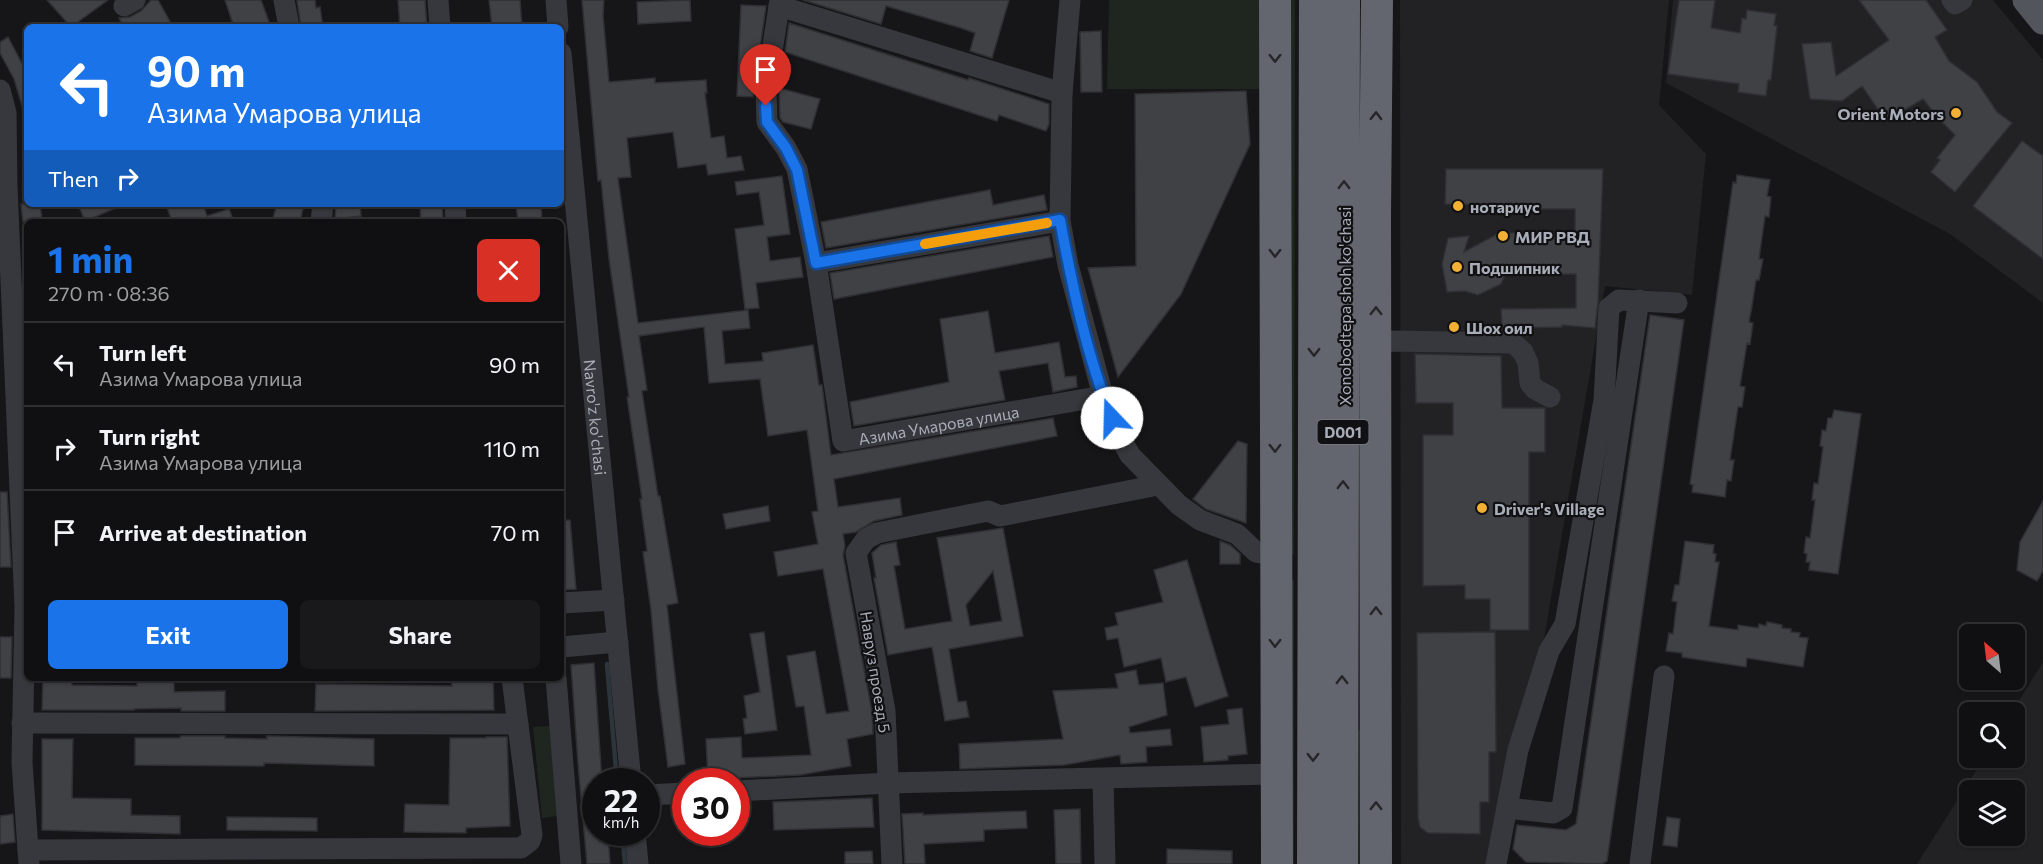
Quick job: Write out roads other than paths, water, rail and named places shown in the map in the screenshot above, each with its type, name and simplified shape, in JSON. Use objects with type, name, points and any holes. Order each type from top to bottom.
[{"type":"highway","points":[[1275,0],[1277,864]]},
{"type":"highway","name":"Xonobodtepa shoh ko'chasi","points":[[1313,864],[1315,0]]},
{"type":"highway","name":"Xonobodtepa shoh ko'chasi","points":[[1342,864],[1344,0]]},
{"type":"highway","points":[[1376,864],[1377,0]]},
{"type":"highway","points":[[1343,418],[1376,373]]},
{"type":"highway","points":[[1276,569],[1314,546]]},
{"type":"highway","points":[[1342,747],[1376,693]]},
{"type":"main road","points":[[2026,0],[2043,21]]},
{"type":"street","points":[[284,0],[288,24]]},
{"type":"street","points":[[438,0],[440,24]]},
{"type":"street","points":[[556,0],[558,24]]},
{"type":"street","points":[[1070,0],[1062,93],[1060,220],[1068,265],[1103,396],[1120,439],[1131,455],[1158,484],[1189,513],[1236,534],[1276,569]]},
{"type":"street","points":[[1952,0],[1955,4],[1962,0]]},
{"type":"street","name":"Азима Умарова улица","points":[[1062,93],[780,3],[766,90],[767,122],[786,148],[797,170],[816,263],[843,441],[1103,396]]},
{"type":"street","name":"Navro'z ko'chasi","points":[[564,83],[630,768]]},
{"type":"street","points":[[0,90],[6,113],[4,187],[20,321],[24,512]]},
{"type":"street","points":[[816,263],[1060,220]]},
{"type":"street","points":[[1497,864],[1518,750],[1549,651],[1565,624],[1604,400],[1609,308],[1619,300],[1677,303]]},
{"type":"street","points":[[1507,808],[1553,813],[1562,808],[1639,300]]},
{"type":"street","points":[[1376,342],[1390,340],[1513,343],[1523,352],[1528,363],[1530,383],[1550,398]]},
{"type":"street","name":"Навруз проезд 5","points":[[892,864],[885,711],[856,552],[866,538],[877,533],[988,511],[1000,516],[1158,484]]},
{"type":"street","points":[[564,603],[615,600]]},
{"type":"street","points":[[564,647],[618,642]]},
{"type":"street","points":[[24,665],[22,762],[29,857],[521,848],[530,841],[532,835],[512,681]]},
{"type":"street","points":[[1640,864],[1664,676]]},
{"type":"street","points":[[556,681],[571,864]]},
{"type":"street","points":[[22,723],[518,724]]},
{"type":"street","points":[[750,790],[890,783],[1276,774]]},
{"type":"street","points":[[1103,779],[1105,864]]},
{"type":"street","points":[[636,846],[638,864]]},
{"type":"waterway","points":[[607,664],[616,768]]},
{"type":"waterway","points":[[623,846],[625,864]]},
{"type":"place","name":"Orient Motors","points":[[1956,113]]},
{"type":"place","name":"нотариус","points":[[1458,206]]},
{"type":"place","name":"МИР РВД","points":[[1503,236]]},
{"type":"place","name":"Подшипник","points":[[1457,267]]},
{"type":"place","name":"Шох оил","points":[[1454,327]]},
{"type":"place","name":"Driver's Village","points":[[1482,508]]}]
